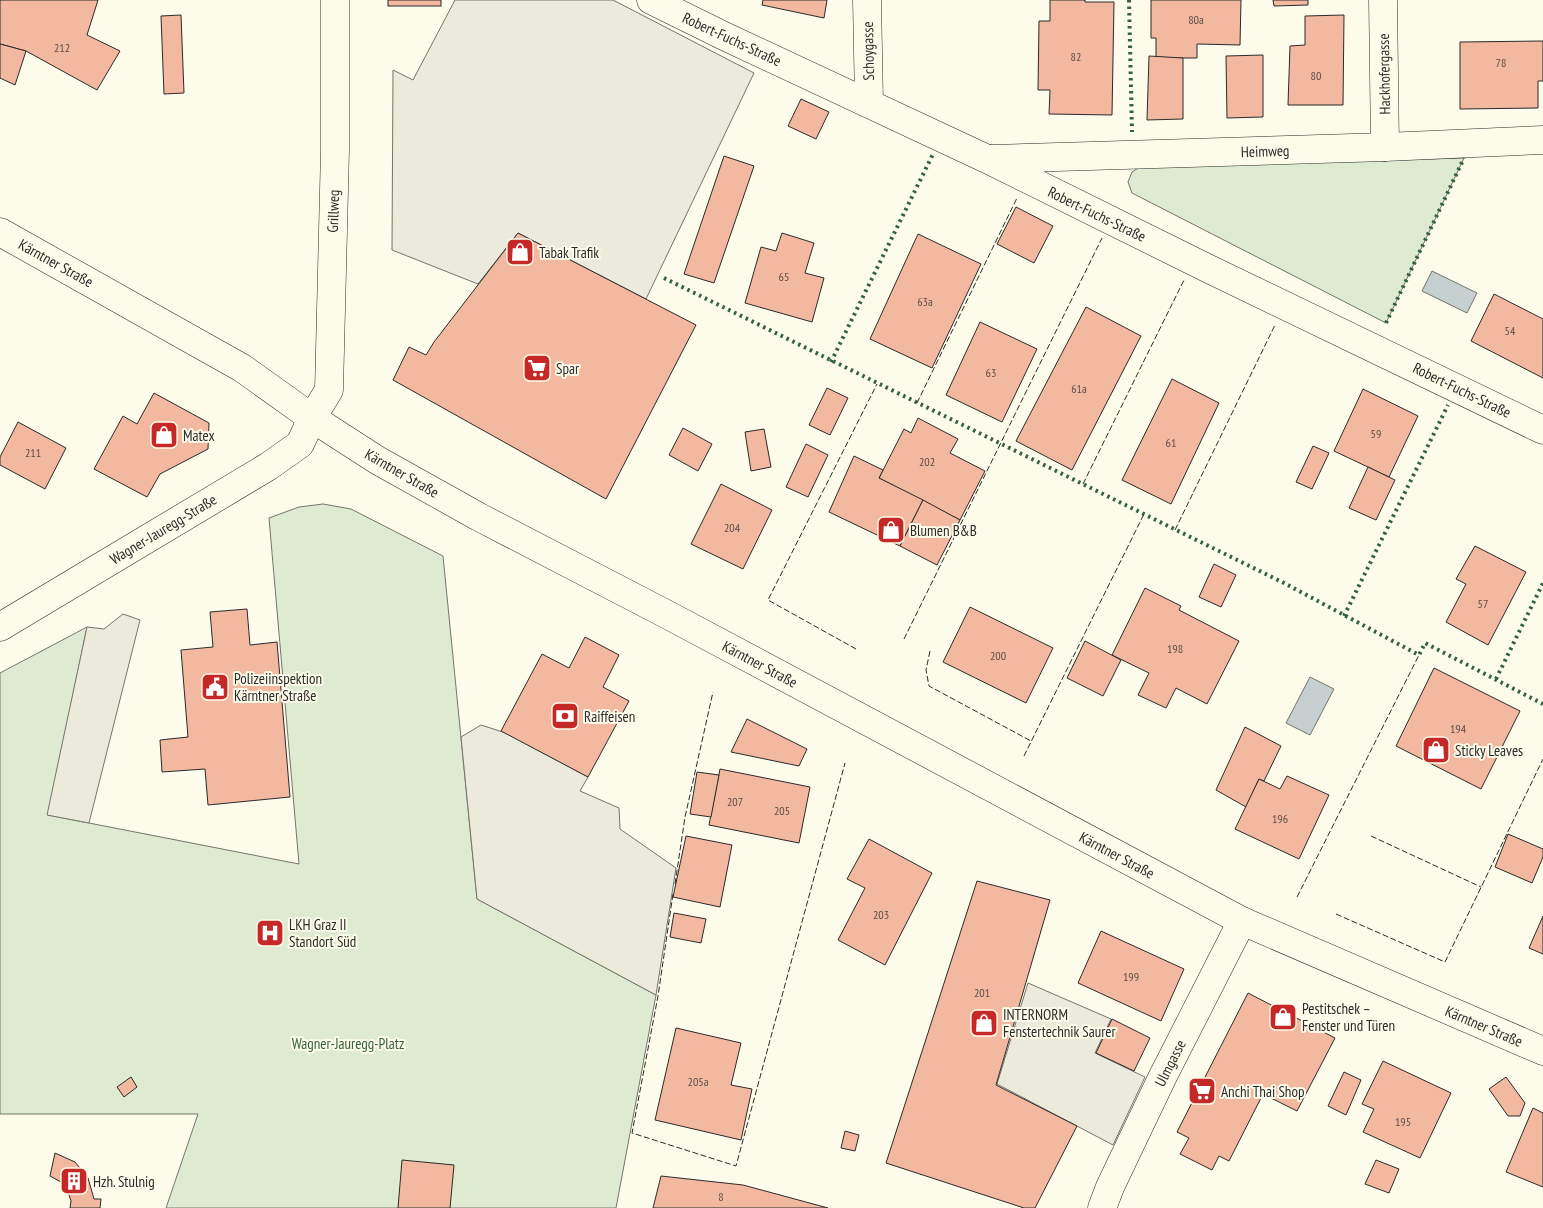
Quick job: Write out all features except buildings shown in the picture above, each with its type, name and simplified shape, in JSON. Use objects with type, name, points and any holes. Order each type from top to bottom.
[{"type":"main road","name":"Grillweg","points":[[312,418],[329,390],[335,150],[334,0]]},
{"type":"main road","name":"Robert-Fuchs-Straße","points":[[650,0],[987,159],[1207,268],[1543,430]]},
{"type":"main road","name":"Schoygasse","points":[[867,0],[868,102]]},
{"type":"main road","name":"Hackhofergasse","points":[[1383,0],[1385,147]]},
{"type":"main road","name":"Heimweg","points":[[987,159],[1385,147],[1543,140]]},
{"type":"main road","name":"Kärntner Straße","points":[[0,232],[242,368],[312,418],[377,460],[479,517],[683,623],[1242,921],[1543,1051]]},
{"type":"main road","name":"Wagner-Jauregg-Straße","points":[[0,627],[269,466],[300,444],[312,418]]},
{"type":"main road","name":"Ulmgasse","points":[[1102,1208],[1110,1187],[1162,1078],[1242,921]]},
{"type":"green space","points":[[1464,158],[1386,323],[1132,193],[1128,182],[1132,172],[1140,167]]},
{"type":"green space","name":"Wagner-Jauregg-Platz","points":[[323,504],[351,509],[443,556],[477,899],[656,995],[616,1208],[166,1208],[198,1114],[0,1114],[0,673],[87,627],[48,815],[299,864],[269,518],[299,507]]},
{"type":"shaded area","points":[[455,0],[613,0],[754,73],[646,299],[518,233],[478,284],[392,250],[393,70],[413,80]]},
{"type":"shaded area","points":[[1432,271],[1477,293],[1467,313],[1422,291]]},
{"type":"shaded area","points":[[123,614],[140,620],[89,823],[47,815],[87,627],[104,629]]},
{"type":"shaded area","points":[[1310,677],[1334,689],[1310,735],[1286,723]]},
{"type":"shaded area","points":[[481,725],[506,733],[588,777],[580,791],[619,808],[620,829],[676,868],[656,995],[477,899],[461,737]]},
{"type":"shaded area","points":[[1028,983],[1111,1019],[1095,1053],[1145,1077],[1113,1145],[997,1084]]},
{"type":"hedge","points":[[1129,0],[1132,132]]},
{"type":"hedge","points":[[831,362],[933,154]]},
{"type":"hedge","points":[[1386,323],[1464,158]]},
{"type":"hedge","points":[[664,278],[1284,583],[1419,655],[1425,643],[1543,704]]},
{"type":"hedge","points":[[1344,616],[1448,405]]},
{"type":"hedge","points":[[1496,679],[1543,583]]},
{"type":"fence","points":[[917,403],[1017,198]]},
{"type":"fence","points":[[904,639],[1102,238]]},
{"type":"fence","points":[[1083,484],[1184,280]]},
{"type":"fence","points":[[1175,530],[1275,325]]},
{"type":"fence","points":[[856,649],[768,600],[877,384]]},
{"type":"fence","points":[[1024,756],[1144,514]]},
{"type":"fence","points":[[930,651],[926,670],[929,686],[1031,741]]},
{"type":"fence","points":[[1297,897],[1419,655]]},
{"type":"fence","points":[[675,884],[685,817],[713,692]]},
{"type":"fence","points":[[1336,914],[1445,962],[1543,759]]},
{"type":"fence","points":[[673,894],[658,996],[632,1133],[736,1166],[845,763]]},
{"type":"fence","points":[[1371,836],[1481,887]]},
{"type":"place","name":"Tabak Trafik","points":[[520,252]]},
{"type":"place","name":"Spar","points":[[537,368]]},
{"type":"place","name":"Matex","points":[[164,435]]},
{"type":"place","name":"Blumen B&B","points":[[891,530]]},
{"type":"place","name":"Polizeiinspektion Kärntner Straße","points":[[215,687]]},
{"type":"place","name":"Raiffeisen","points":[[565,716]]},
{"type":"place","name":"Sticky Leaves","points":[[1436,750]]},
{"type":"place","name":"LKH Graz II Standort Süd","points":[[270,933]]},
{"type":"place","name":"Pestitschek – Fenster und Türen","points":[[1283,1017]]},
{"type":"place","name":"INTERNORM Fenstertechnik Saurer","points":[[984,1023]]},
{"type":"place","name":"Anchi Thai Shop","points":[[1202,1091]]},
{"type":"place","name":"Hzh. Stulnig","points":[[74,1181]]}]
